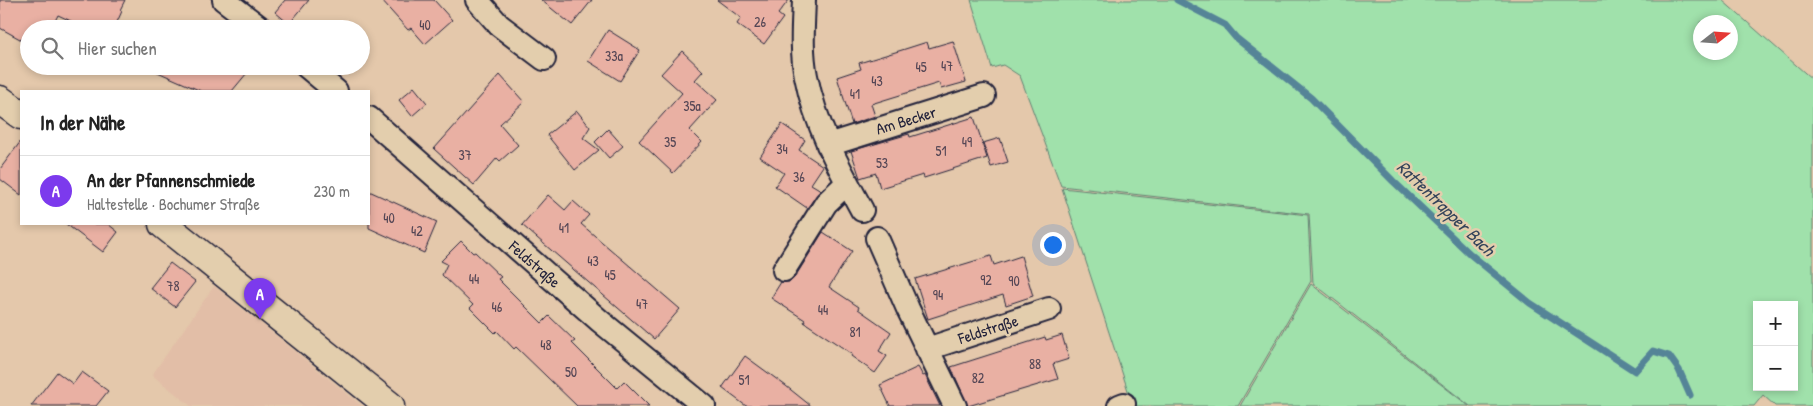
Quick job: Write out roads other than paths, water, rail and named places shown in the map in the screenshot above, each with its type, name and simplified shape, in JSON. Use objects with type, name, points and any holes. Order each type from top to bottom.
[{"type":"main road","points":[[0,100],[20,114]]},
{"type":"main road","points":[[164,225],[390,406]]},
{"type":"street","points":[[224,0],[250,20]]},
{"type":"street","points":[[477,0],[498,25],[544,59]]},
{"type":"street","points":[[804,0],[802,45],[806,76],[813,106],[828,145],[862,210]]},
{"type":"street","points":[[317,75],[335,90]]},
{"type":"street","name":"Am Becker","points":[[828,145],[984,96]]},
{"type":"street","name":"Feldstraße","points":[[370,119],[600,320],[704,406]]},
{"type":"street","points":[[784,270],[826,203],[847,183]]},
{"type":"street","points":[[877,238],[908,309],[955,406]]},
{"type":"street","name":"Feldstraße","points":[[927,349],[1050,309]]},
{"type":"waterway","name":"Rattentrapper Bach","points":[[1177,0],[1225,25],[1236,38],[1311,98],[1393,181],[1470,254],[1530,303],[1635,371],[1653,351],[1669,356],[1679,370],[1690,395]]},
{"type":"place","name":"An der Pfannenschmiede","points":[[260,319]]}]
